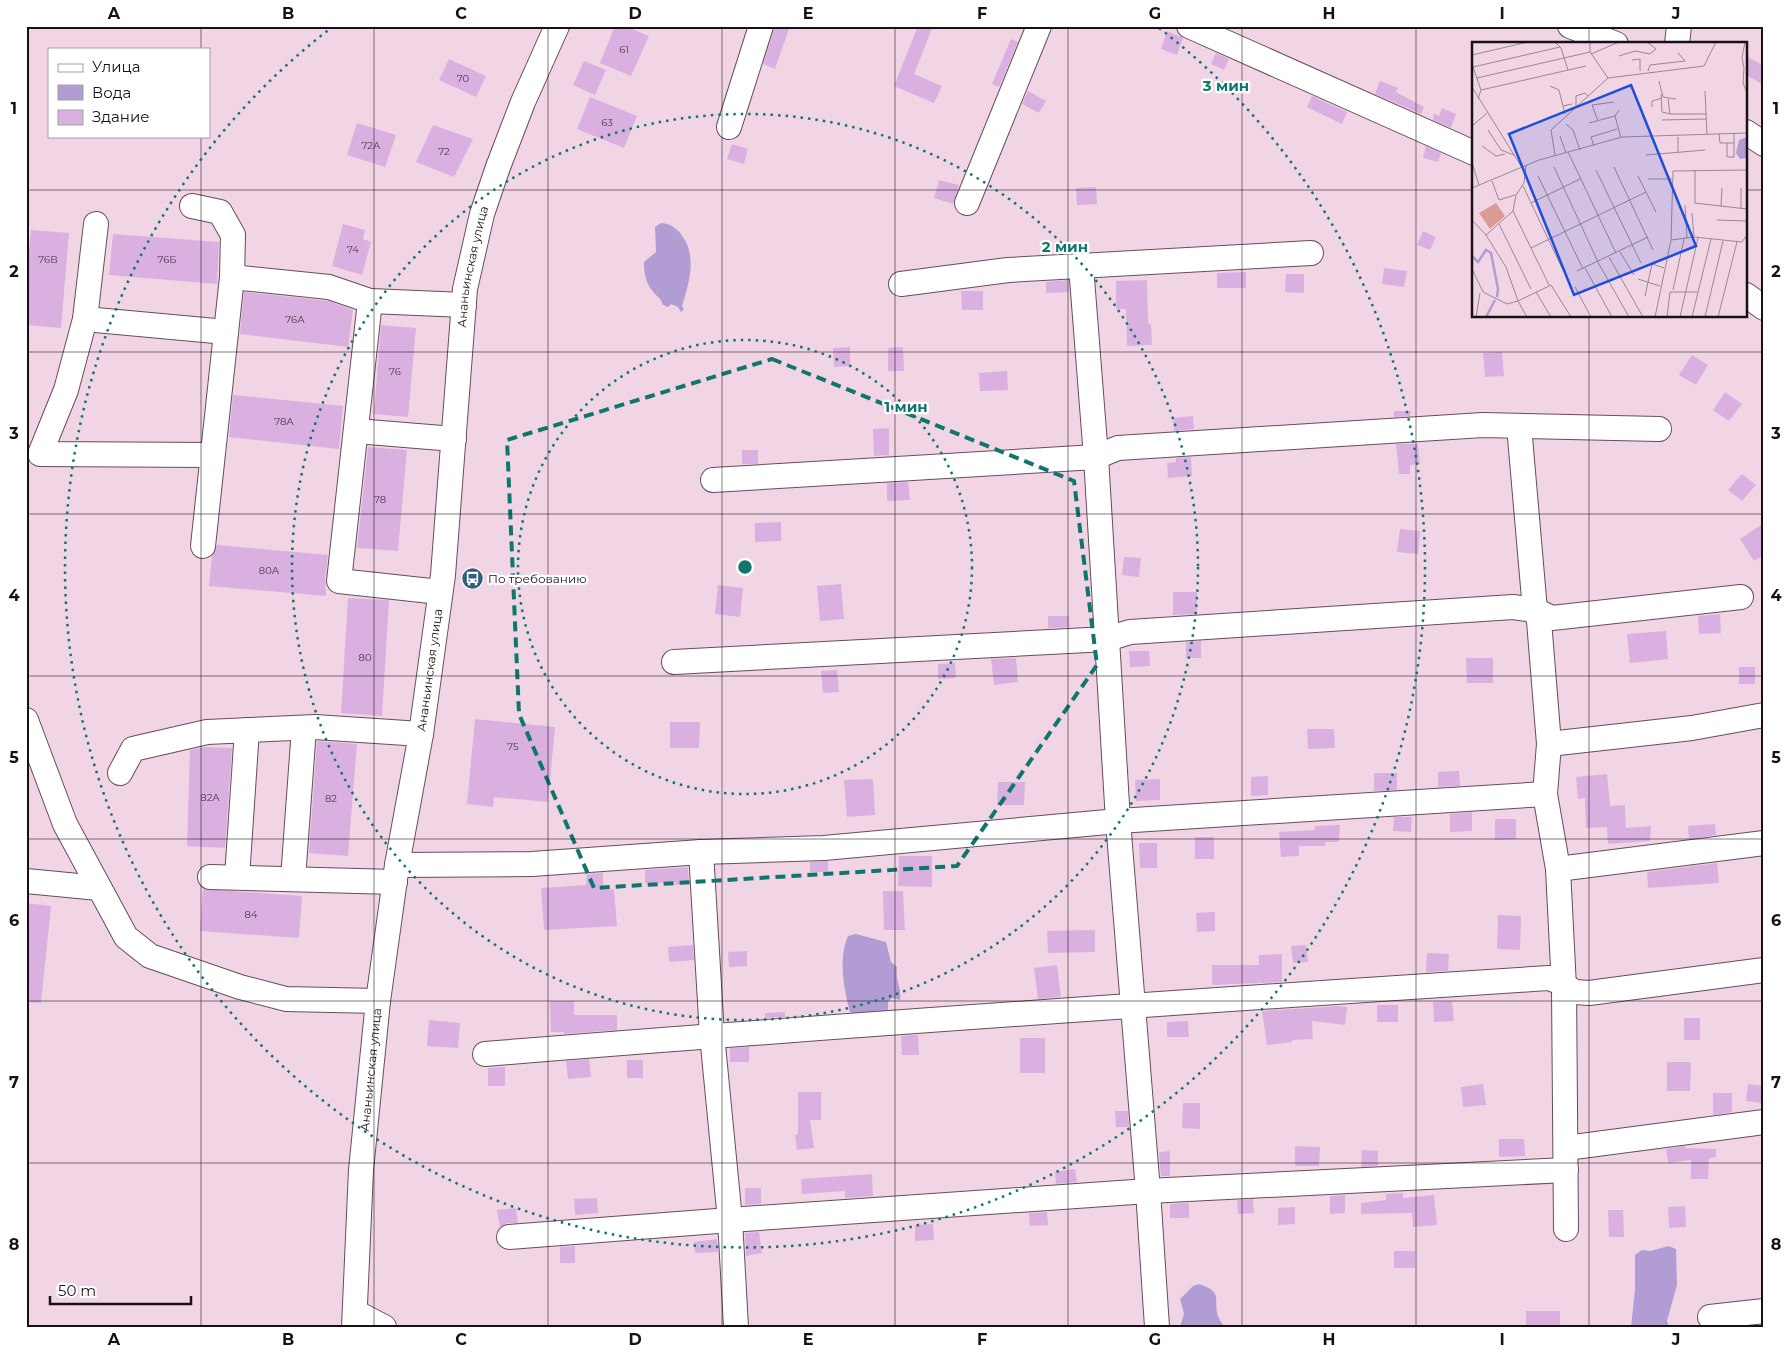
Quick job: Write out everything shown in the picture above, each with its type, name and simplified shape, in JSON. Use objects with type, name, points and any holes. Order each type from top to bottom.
[{"type":"street","name":"Ананьинская улица","points":[[354,1319],[361,1170],[378,1001],[396,873],[421,734],[440,592],[465,289],[482,214],[523,102],[557,26]]},
{"type":"street","points":[[729,127],[761,26]]},
{"type":"street","points":[[967,203],[1039,26]]},
{"type":"street","points":[[1189,26],[1472,152]]},
{"type":"street","points":[[1570,26],[1611,42]]},
{"type":"street","points":[[1677,42],[1679,26]]},
{"type":"street","points":[[1748,133],[1764,144]]},
{"type":"street","points":[[192,206],[220,212],[233,235],[232,277],[203,546]]},
{"type":"street","points":[[96,224],[85,318],[66,390],[40,454],[212,455]]},
{"type":"street","points":[[901,284],[1008,270],[1311,253]]},
{"type":"street","points":[[1081,266],[1096,457],[1118,821],[1157,1327]]},
{"type":"street","points":[[232,277],[329,287],[370,301],[464,305]]},
{"type":"street","points":[[1748,296],[1764,308]]},
{"type":"street","points":[[370,301],[339,581],[440,592]]},
{"type":"street","points":[[85,318],[226,332]]},
{"type":"street","points":[[713,480],[1096,457],[1118,448],[1483,425],[1659,429]]},
{"type":"street","points":[[1519,426],[1535,610],[1539,620],[1548,744],[1545,794],[1558,870],[1564,987],[1566,1229]]},
{"type":"street","points":[[356,431],[454,439]]},
{"type":"street","points":[[674,662],[1107,639],[1130,632],[1513,607],[1535,610],[1552,618],[1741,597]]},
{"type":"street","points":[[1548,744],[1692,728],[1764,714]]},
{"type":"street","points":[[120,773],[134,749],[207,732],[304,728],[421,734]]},
{"type":"street","points":[[293,879],[304,728]]},
{"type":"street","points":[[237,878],[247,730]]},
{"type":"street","points":[[29,734],[65,824],[99,888],[126,937],[150,956],[240,987],[286,999],[378,1001]]},
{"type":"street","points":[[210,877],[293,879],[701,852],[824,848],[1118,821],[1545,794]]},
{"type":"street","points":[[1558,870],[1764,842]]},
{"type":"street","points":[[701,852],[712,1035],[730,1220],[736,1327]]},
{"type":"street","points":[[26,881],[99,888]]},
{"type":"street","points":[[485,1054],[712,1035],[1549,978],[1557,980],[1564,987],[1575,992],[1589,993],[1764,970]]},
{"type":"street","points":[[509,1237],[1566,1159],[1764,1122]]},
{"type":"street","points":[[1710,1317],[1764,1311]]},
{"type":"street","points":[[354,1319],[384,1327]]},
{"type":"highlighted area","points":[[772,359],[1074,481],[1097,665],[957,866],[594,888],[519,714],[507,440]]},
{"type":"water","points":[[661,223],[671,225],[678,231],[683,237],[690,253],[689,280],[682,306],[684,309],[681,312],[678,307],[671,304],[668,307],[663,305],[649,286],[645,275],[644,262],[656,252],[655,227]]},
{"type":"water","points":[[856,934],[886,942],[891,962],[897,967],[900,1000],[892,998],[888,1002],[888,1010],[878,1014],[869,1015],[850,1012],[844,984],[843,954],[848,936]]},
{"type":"water","points":[[1669,1246],[1676,1249],[1677,1285],[1667,1321],[1669,1327],[1631,1327],[1635,1290],[1635,1255],[1642,1250],[1650,1251]]},
{"type":"water","points":[[1199,1284],[1213,1291],[1216,1299],[1217,1314],[1224,1327],[1180,1327],[1184,1314],[1180,1299],[1193,1286]]},
{"type":"building","points":[[615,26],[625,26],[649,36],[631,76],[600,63]]},
{"type":"building","points":[[775,26],[790,26],[775,69],[763,64]]},
{"type":"building","points":[[918,26],[933,26],[914,74],[942,86],[934,103],[894,86]]},
{"type":"building","points":[[1167,31],[1183,38],[1177,55],[1161,49]]},
{"type":"building","points":[[1011,39],[1018,42],[999,87],[992,84]]},
{"type":"building","points":[[1216,53],[1229,59],[1224,70],[1211,64]]},
{"type":"building","points":[[1748,57],[1764,66],[1764,85],[1748,76]]},
{"type":"building","points":[[449,59],[486,76],[476,97],[439,80]]},
{"type":"building","points":[[584,61],[606,70],[595,95],[573,85]]},
{"type":"building","points":[[1380,81],[1398,88],[1396,92],[1424,107],[1421,114],[1375,94]]},
{"type":"building","points":[[1028,91],[1046,101],[1039,113],[1022,104]]},
{"type":"building","points":[[1312,96],[1347,112],[1342,124],[1307,107]]},
{"type":"building","points":[[590,97],[637,116],[624,148],[577,129]]},
{"type":"building","points":[[1442,108],[1456,114],[1451,128],[1433,120],[1434,113],[1439,116]]},
{"type":"building","points":[[357,123],[396,135],[385,167],[347,155]]},
{"type":"building","points":[[433,125],[473,139],[454,177],[416,162]]},
{"type":"building","points":[[732,144],[748,149],[744,164],[727,159]]},
{"type":"building","points":[[1426,146],[1441,153],[1438,162],[1423,158]]},
{"type":"building","points":[[939,180],[959,185],[953,204],[934,198]]},
{"type":"building","points":[[1096,187],[1097,204],[1077,205],[1076,188]]},
{"type":"building","points":[[343,224],[365,230],[363,239],[371,242],[362,275],[332,266]]},
{"type":"building","points":[[31,230],[69,233],[61,328],[26,325],[26,285]]},
{"type":"building","points":[[1423,231],[1436,237],[1430,250],[1417,245]]},
{"type":"building","points":[[113,234],[219,242],[217,284],[109,275]]},
{"type":"building","points":[[1384,268],[1407,271],[1404,287],[1382,284]]},
{"type":"building","points":[[1246,272],[1246,288],[1217,288],[1217,273]]},
{"type":"building","points":[[1286,274],[1304,274],[1304,293],[1285,292]]},
{"type":"building","points":[[1068,280],[1069,292],[1046,293],[1046,282]]},
{"type":"building","points":[[1147,280],[1148,324],[1151,324],[1152,345],[1127,346],[1126,309],[1116,309],[1116,281]]},
{"type":"building","points":[[961,291],[983,291],[983,310],[962,310]]},
{"type":"building","points":[[244,292],[329,301],[353,310],[348,347],[240,334]]},
{"type":"building","points":[[381,325],[416,328],[408,417],[374,414]]},
{"type":"building","points":[[850,347],[850,366],[834,367],[833,348]]},
{"type":"building","points":[[903,347],[904,371],[888,371],[888,348]]},
{"type":"building","points":[[1502,352],[1504,376],[1485,377],[1483,353]]},
{"type":"building","points":[[1692,355],[1708,365],[1696,385],[1679,375]]},
{"type":"building","points":[[1007,371],[1008,390],[980,391],[979,373]]},
{"type":"building","points":[[1725,392],[1742,404],[1729,421],[1713,410]]},
{"type":"building","points":[[233,395],[343,406],[339,449],[229,437]]},
{"type":"building","points":[[1394,411],[1411,411],[1410,416],[1394,417]]},
{"type":"building","points":[[1193,416],[1194,429],[1174,431],[1173,418]]},
{"type":"building","points":[[889,428],[889,455],[874,456],[873,429]]},
{"type":"building","points":[[1396,444],[1418,444],[1420,464],[1410,465],[1410,474],[1399,474]]},
{"type":"building","points":[[368,447],[407,450],[398,551],[357,548]]},
{"type":"building","points":[[742,450],[758,450],[758,464],[742,464]]},
{"type":"building","points":[[1191,457],[1192,476],[1168,478],[1167,463],[1176,462],[1176,458]]},
{"type":"building","points":[[1742,474],[1756,485],[1742,501],[1728,490]]},
{"type":"building","points":[[908,482],[910,500],[887,501],[887,483]]},
{"type":"building","points":[[781,522],[781,541],[755,542],[755,523]]},
{"type":"building","points":[[1764,523],[1764,555],[1754,561],[1740,539]]},
{"type":"building","points":[[1400,529],[1420,531],[1418,554],[1397,552]]},
{"type":"building","points":[[217,545],[328,555],[325,579],[326,596],[209,586],[212,556]]},
{"type":"building","points":[[1124,557],[1141,558],[1139,577],[1122,575]]},
{"type":"building","points":[[841,584],[844,619],[820,621],[817,586]]},
{"type":"building","points":[[718,585],[743,588],[740,617],[715,614]]},
{"type":"building","points":[[1173,592],[1197,592],[1197,614],[1173,615]]},
{"type":"building","points":[[348,598],[389,600],[382,716],[341,713]]},
{"type":"building","points":[[1720,614],[1721,633],[1699,634],[1698,616]]},
{"type":"building","points":[[1048,616],[1069,616],[1069,627],[1048,628]]},
{"type":"building","points":[[1666,631],[1668,659],[1630,663],[1627,634]]},
{"type":"building","points":[[1201,641],[1201,658],[1186,658],[1186,642]]},
{"type":"building","points":[[1129,651],[1149,651],[1150,666],[1130,667]]},
{"type":"building","points":[[1016,658],[1018,682],[994,685],[991,659]]},
{"type":"building","points":[[1466,658],[1493,658],[1493,683],[1467,683]]},
{"type":"building","points":[[955,663],[956,678],[938,679],[938,664]]},
{"type":"building","points":[[1739,667],[1755,667],[1755,684],[1739,684]]},
{"type":"building","points":[[837,670],[839,692],[823,693],[821,671]]},
{"type":"building","points":[[475,719],[555,727],[548,802],[494,797],[493,807],[467,804]]},
{"type":"building","points":[[670,722],[700,722],[699,748],[670,748]]},
{"type":"building","points":[[1307,729],[1334,729],[1335,748],[1308,749]]},
{"type":"building","points":[[317,741],[357,744],[348,856],[309,853]]},
{"type":"building","points":[[205,747],[232,748],[225,848],[187,846],[190,750]]},
{"type":"building","points":[[1459,771],[1460,786],[1438,787],[1438,772]]},
{"type":"building","points":[[1374,773],[1397,773],[1397,790],[1374,791]]},
{"type":"building","points":[[1607,774],[1610,806],[1625,805],[1626,828],[1651,826],[1650,841],[1608,844],[1607,827],[1586,828],[1585,798],[1578,799],[1576,777]]},
{"type":"building","points":[[1268,776],[1268,795],[1251,796],[1251,777]]},
{"type":"building","points":[[873,779],[875,815],[847,817],[844,780]]},
{"type":"building","points":[[1160,779],[1160,800],[1136,801],[1135,780]]},
{"type":"building","points":[[998,782],[1025,782],[1024,805],[997,805]]},
{"type":"building","points":[[1472,812],[1472,831],[1450,832],[1450,814]]},
{"type":"building","points":[[1394,817],[1412,817],[1411,832],[1393,831]]},
{"type":"building","points":[[1495,819],[1516,819],[1516,839],[1495,840]]},
{"type":"building","points":[[1715,824],[1716,835],[1689,839],[1688,826]]},
{"type":"building","points":[[1340,825],[1339,842],[1325,842],[1325,846],[1299,846],[1299,856],[1281,857],[1279,832],[1315,830],[1315,826]]},
{"type":"building","points":[[1195,837],[1214,837],[1214,859],[1195,859]]},
{"type":"building","points":[[1139,843],[1157,843],[1157,868],[1140,868]]},
{"type":"building","points":[[899,856],[932,856],[932,887],[898,886]]},
{"type":"building","points":[[828,861],[828,872],[810,872],[810,862]]},
{"type":"building","points":[[1717,863],[1719,883],[1648,888],[1647,872]]},
{"type":"building","points":[[688,867],[689,884],[675,885],[675,882],[645,883],[645,870]]},
{"type":"building","points":[[603,873],[603,890],[614,889],[617,926],[544,930],[541,888],[586,885],[587,874]]},
{"type":"building","points":[[203,889],[302,896],[299,938],[200,931]]},
{"type":"building","points":[[883,891],[903,891],[905,930],[884,930]]},
{"type":"building","points":[[26,903],[51,906],[41,1003],[26,1002]]},
{"type":"building","points":[[1215,912],[1215,931],[1197,932],[1196,913]]},
{"type":"building","points":[[1498,915],[1521,916],[1520,950],[1497,949]]},
{"type":"building","points":[[1095,930],[1095,952],[1048,953],[1047,931]]},
{"type":"building","points":[[693,945],[694,960],[669,962],[668,947]]},
{"type":"building","points":[[1306,945],[1308,962],[1293,963],[1291,946]]},
{"type":"building","points":[[747,951],[747,966],[729,967],[728,952]]},
{"type":"building","points":[[1427,953],[1449,954],[1448,971],[1426,972]]},
{"type":"building","points":[[1282,954],[1282,982],[1212,985],[1212,965],[1259,965],[1259,955]]},
{"type":"building","points":[[1057,965],[1061,997],[1038,999],[1034,968]]},
{"type":"building","points":[[550,1001],[574,1001],[574,1015],[617,1015],[617,1030],[564,1034],[564,1032],[551,1032]]},
{"type":"building","points":[[1452,1001],[1454,1021],[1434,1022],[1433,1002]]},
{"type":"building","points":[[1377,1005],[1398,1005],[1398,1022],[1377,1022]]},
{"type":"building","points":[[1347,1007],[1345,1025],[1312,1021],[1313,1039],[1292,1040],[1292,1042],[1267,1045],[1262,1011]]},
{"type":"building","points":[[785,1012],[785,1017],[765,1018],[765,1013]]},
{"type":"building","points":[[1684,1018],[1700,1018],[1700,1040],[1684,1040]]},
{"type":"building","points":[[429,1020],[460,1023],[458,1048],[427,1046]]},
{"type":"building","points":[[1188,1021],[1189,1037],[1167,1037],[1167,1022]]},
{"type":"building","points":[[918,1035],[919,1055],[902,1055],[901,1036]]},
{"type":"building","points":[[1020,1038],[1045,1038],[1045,1073],[1020,1073]]},
{"type":"building","points":[[749,1047],[749,1062],[730,1062],[730,1048]]},
{"type":"building","points":[[589,1059],[591,1077],[568,1079],[566,1061]]},
{"type":"building","points":[[627,1060],[643,1060],[643,1078],[627,1078]]},
{"type":"building","points":[[1667,1062],[1691,1062],[1690,1091],[1667,1091]]},
{"type":"building","points":[[505,1067],[505,1086],[488,1086],[488,1068]]},
{"type":"building","points":[[1483,1084],[1486,1105],[1463,1107],[1461,1087]]},
{"type":"building","points":[[1748,1084],[1764,1086],[1762,1103],[1746,1101]]},
{"type":"building","points":[[798,1092],[821,1092],[821,1120],[810,1120],[814,1148],[797,1150],[795,1135],[798,1134]]},
{"type":"building","points":[[1713,1093],[1732,1093],[1732,1112],[1713,1115]]},
{"type":"building","points":[[1183,1103],[1200,1103],[1200,1129],[1182,1128]]},
{"type":"building","points":[[1115,1111],[1128,1111],[1129,1127],[1116,1127]]},
{"type":"building","points":[[1499,1139],[1524,1139],[1525,1156],[1499,1157]]},
{"type":"building","points":[[1295,1146],[1320,1147],[1319,1166],[1295,1166]]},
{"type":"building","points":[[1684,1146],[1685,1148],[1716,1149],[1716,1157],[1709,1158],[1708,1179],[1691,1179],[1691,1160],[1668,1163],[1666,1149]]},
{"type":"building","points":[[1362,1150],[1378,1151],[1378,1166],[1361,1167]]},
{"type":"building","points":[[1170,1151],[1170,1176],[1161,1176],[1159,1152]]},
{"type":"building","points":[[1075,1169],[1077,1182],[1056,1184],[1055,1172]]},
{"type":"building","points":[[872,1174],[873,1196],[845,1198],[845,1191],[802,1194],[801,1179]]},
{"type":"building","points":[[745,1188],[761,1188],[761,1204],[745,1205]]},
{"type":"building","points":[[1403,1193],[1403,1198],[1434,1195],[1437,1225],[1413,1227],[1412,1213],[1361,1214],[1361,1203],[1386,1200],[1386,1194]]},
{"type":"building","points":[[1345,1195],[1345,1213],[1330,1214],[1330,1196]]},
{"type":"building","points":[[597,1198],[598,1213],[575,1215],[574,1199]]},
{"type":"building","points":[[1253,1199],[1254,1213],[1238,1214],[1237,1200]]},
{"type":"building","points":[[1189,1203],[1189,1218],[1170,1218],[1170,1204]]},
{"type":"building","points":[[1685,1206],[1686,1227],[1669,1228],[1668,1207]]},
{"type":"building","points":[[1295,1207],[1295,1224],[1278,1225],[1278,1208]]},
{"type":"building","points":[[516,1208],[518,1223],[507,1223],[500,1227],[497,1210]]},
{"type":"building","points":[[1608,1210],[1623,1210],[1624,1237],[1609,1237]]},
{"type":"building","points":[[1047,1212],[1048,1225],[1030,1226],[1029,1213]]},
{"type":"building","points":[[933,1224],[934,1240],[915,1241],[915,1225]]},
{"type":"building","points":[[759,1232],[762,1253],[746,1256],[745,1233]]},
{"type":"building","points":[[717,1239],[718,1252],[695,1253],[694,1242]]},
{"type":"building","points":[[575,1246],[575,1263],[560,1263],[560,1247]]},
{"type":"building","points":[[1394,1251],[1415,1251],[1415,1268],[1394,1268]]},
{"type":"building","points":[[1526,1311],[1560,1311],[1560,1327],[1526,1327]]},
{"type":"place","name":"По требованию","points":[[472,579]]}]
